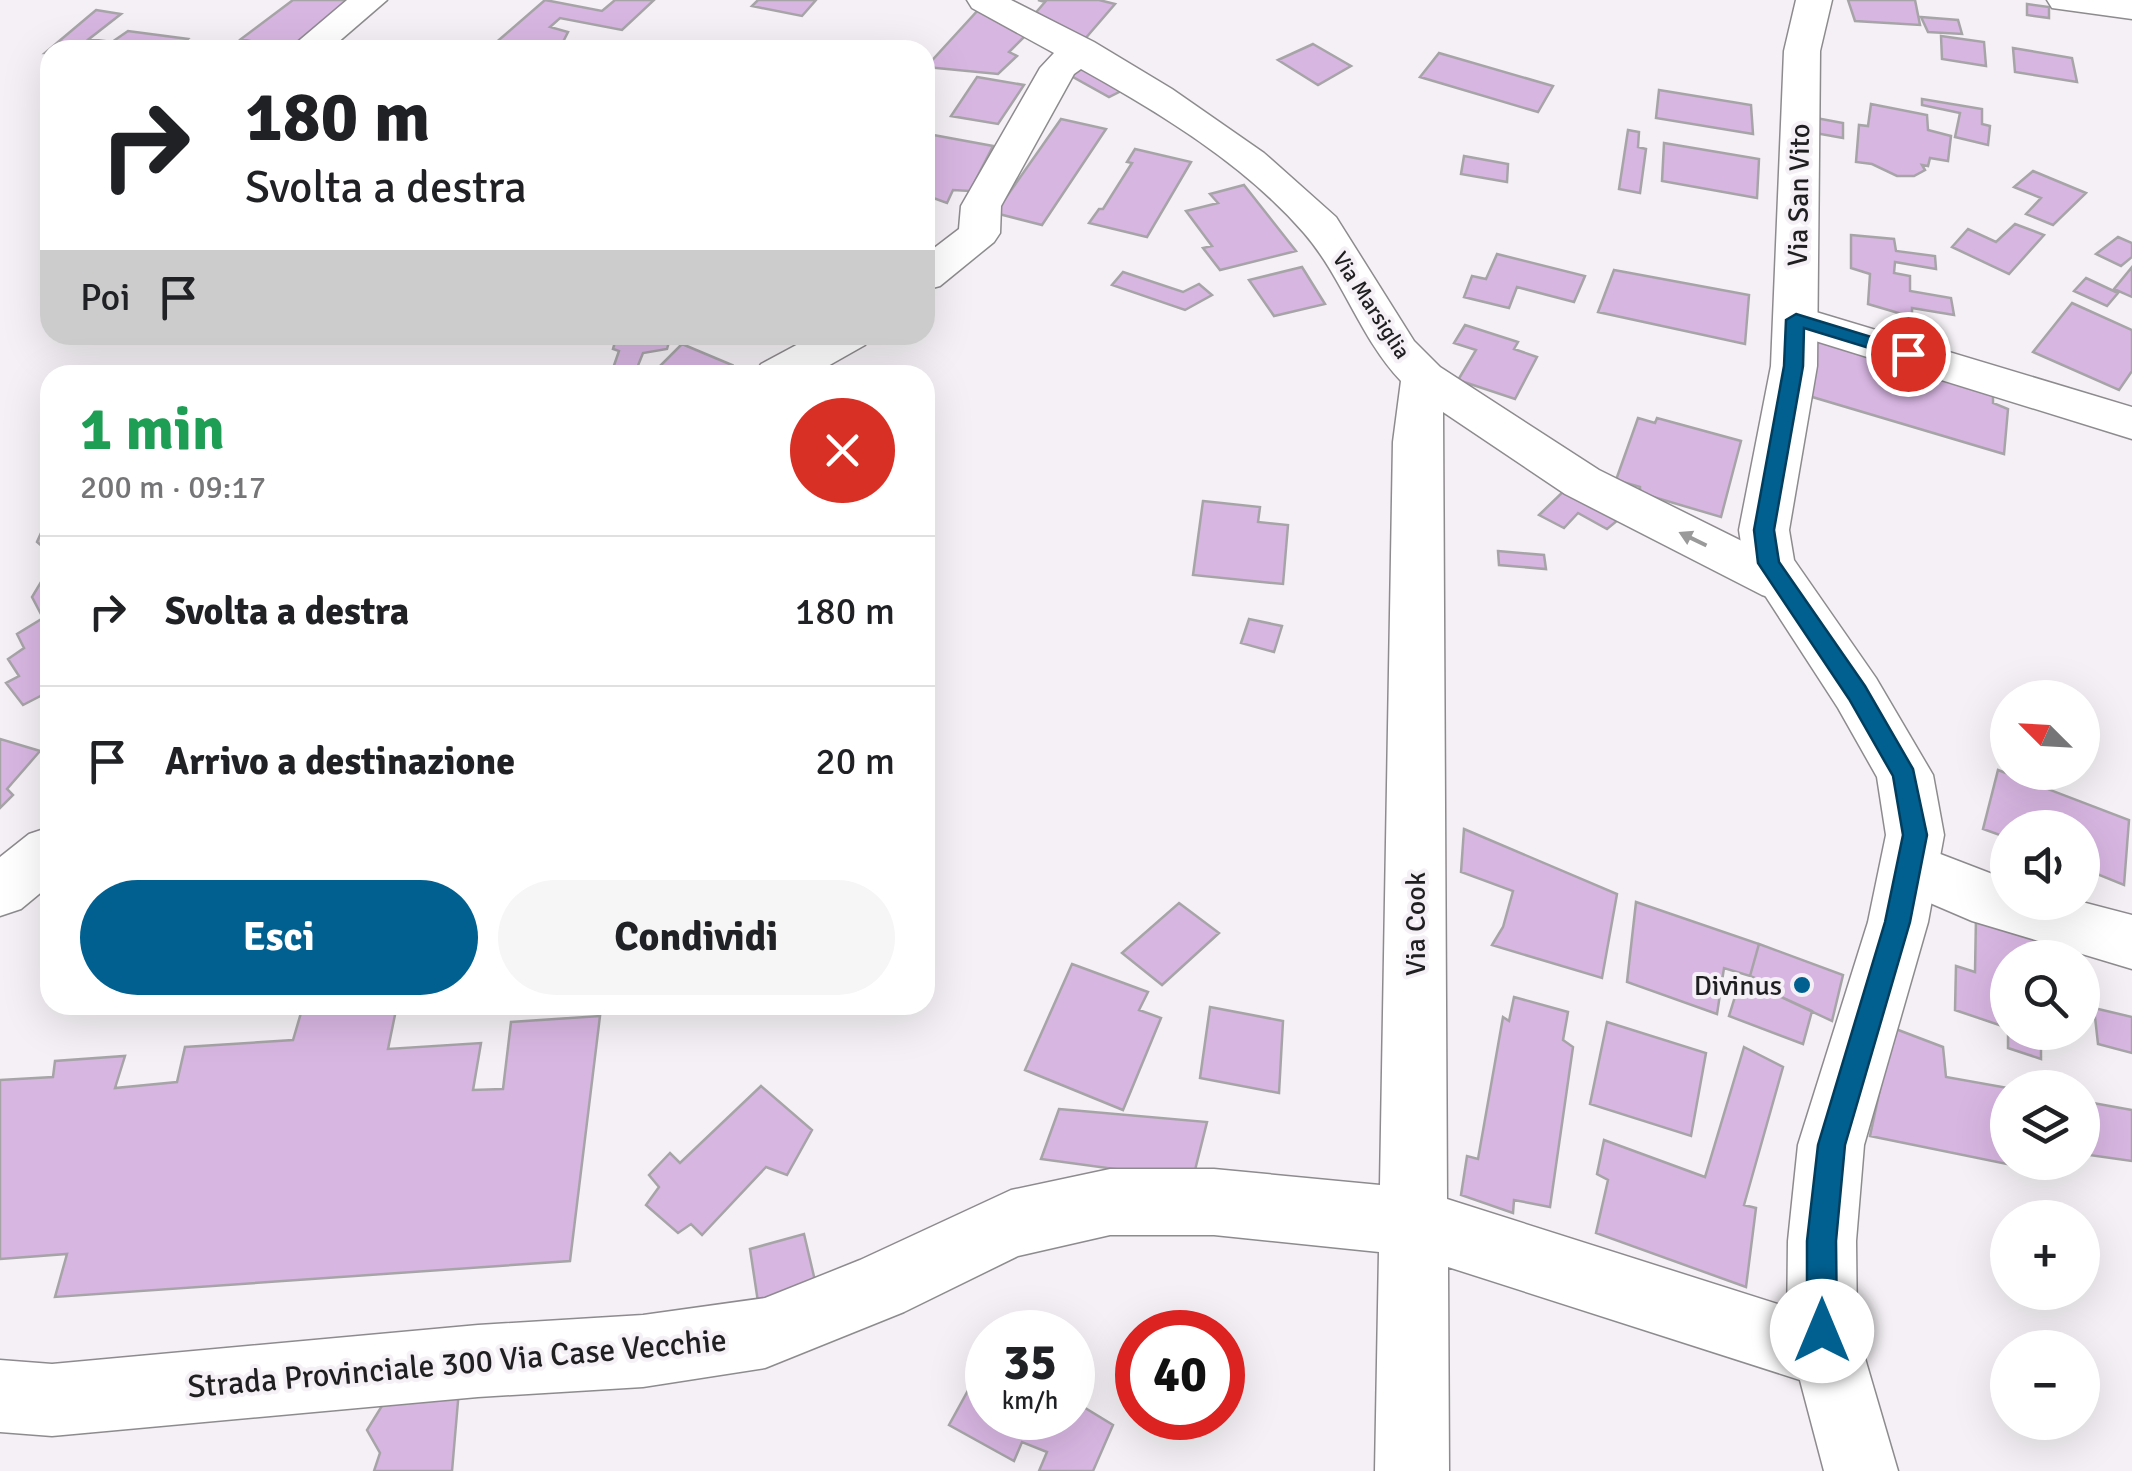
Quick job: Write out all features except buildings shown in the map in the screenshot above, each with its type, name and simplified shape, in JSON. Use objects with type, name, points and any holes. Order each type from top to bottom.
[{"type":"street","points":[[319,40],[369,0]]},
{"type":"street","name":"Via Marsiglia","points":[[985,0],[1082,50],[1212,132],[1291,197],[1320,226],[1395,348],[1424,378],[1582,482],[1780,582]]},
{"type":"street","name":"Via San Vito","points":[[1814,0],[1802,51],[1794,366],[1764,530],[1769,563],[1857,692],[1905,775],[1915,835],[1898,922],[1831,1145],[1822,1241],[1822,1331],[1861,1471]]},
{"type":"street","points":[[2065,0],[2132,8]]},
{"type":"street","points":[[935,269],[980,233],[981,206],[1060,68],[1082,50]]},
{"type":"street","points":[[1796,320],[2132,422]]},
{"type":"street","points":[[795,365],[830,345]]},
{"type":"street","name":"Via Cook","points":[[1412,1471],[1417,442],[1424,378]]},
{"type":"street","points":[[0,892],[40,859]]},
{"type":"street","points":[[1908,867],[1972,896],[2132,942]]},
{"type":"street","name":"Strada Provinciale 300 Via Case Vecchie","points":[[0,1396],[52,1400],[478,1361],[644,1351],[765,1333],[879,1287],[1011,1224],[1110,1202],[1214,1202],[1413,1222],[1828,1353]]},
{"type":"place","name":"Divinus","points":[[1802,985]]},
{"type":"route","points":[[1822,1331],[1822,1241],[1831,1145],[1898,922],[1915,835],[1905,775],[1857,692],[1769,563],[1764,530],[1794,366],[1796,320],[1908,354]]}]
